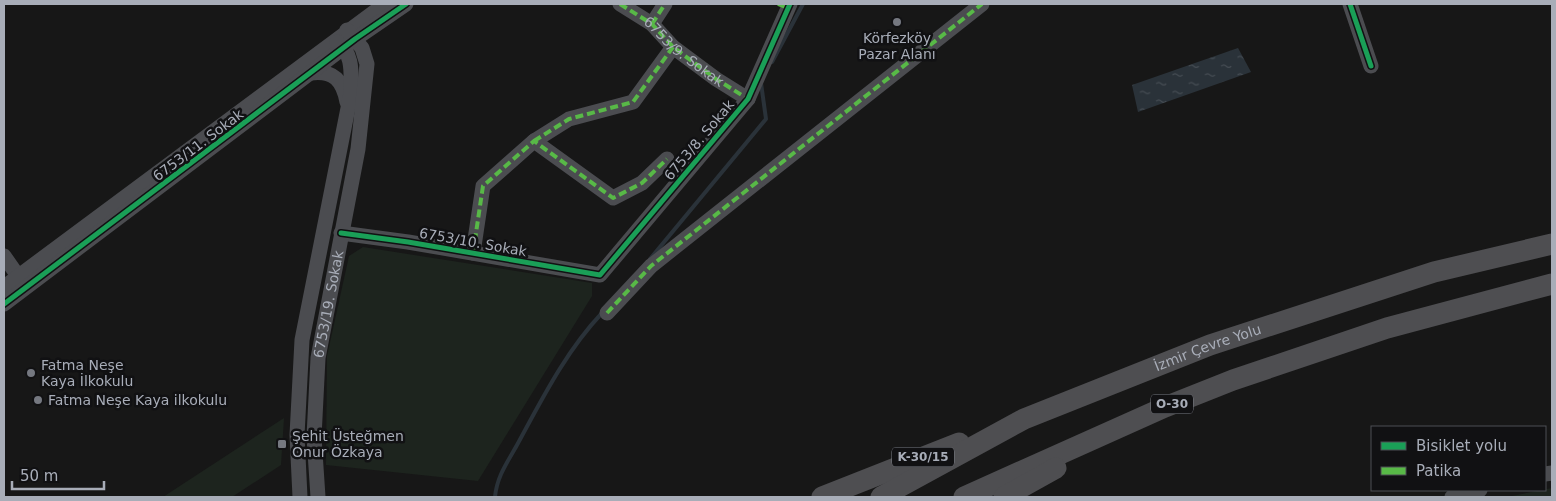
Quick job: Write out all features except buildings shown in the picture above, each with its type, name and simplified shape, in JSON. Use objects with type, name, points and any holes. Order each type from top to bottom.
[{"type":"highway","name":"İzmir Çevre Yolu","points":[[881,497],[1024,419],[1210,345],[1434,272],[1552,244]]},
{"type":"highway","name":"O-30","points":[[964,497],[1165,407],[1233,380],[1386,328],[1552,284]]},
{"type":"highway","points":[[1004,497],[1165,407]]},
{"type":"highway","name":"K-30/15","points":[[822,497],[1024,419]]},
{"type":"street","name":"6753/11. Sokak","points":[[4,304],[311,73],[345,39],[386,4]]},
{"type":"street","name":"6753/11. Sokak","points":[[4,287],[345,39],[378,24],[406,4]]},
{"type":"street","name":"6753/9. Sokak","points":[[620,4],[652,24],[673,47],[716,79],[748,99]]},
{"type":"street","points":[[652,24],[665,4]]},
{"type":"street","points":[[607,313],[651,266],[982,4]]},
{"type":"street","points":[[1350,4],[1371,66]]},
{"type":"street","name":"6753/8. Sokak","points":[[600,276],[748,99],[785,5]]},
{"type":"street","name":"6753/19. Sokak","points":[[318,497],[314,438],[318,358],[358,149],[371,38],[378,24]]},
{"type":"street","points":[[345,39],[362,48],[367,64]]},
{"type":"street","points":[[300,497],[297,435],[302,340],[351,93],[351,66],[345,39]]},
{"type":"street","points":[[473,253],[483,186],[534,141],[569,119],[633,102],[673,47]]},
{"type":"street","points":[[311,73],[327,72],[333,75],[345,90],[348,107]]},
{"type":"street","points":[[534,141],[613,198],[642,183],[667,159]]},
{"type":"street","name":"6753/10. Sokak","points":[[341,233],[473,253],[600,276]]},
{"type":"street","points":[[4,256],[18,276]]},
{"type":"street","points":[[1452,497],[1476,491]]},
{"type":"shaded area","points":[[363,247],[592,283],[592,296],[478,481],[326,465],[327,356],[349,256]]},
{"type":"shaded area","points":[[284,418],[281,465],[232,497],[163,497]]},
{"type":"shaded area","points":[[1552,488],[1552,497],[1507,497],[1546,491],[1546,489]]},
{"type":"water","points":[[1238,48],[1251,72],[1138,112],[1132,85]]},
{"type":"waterway","points":[[772,62],[803,4]]},
{"type":"waterway","points":[[650,259],[766,119],[761,83]]},
{"type":"waterway","points":[[495,497],[503,470],[545,393],[577,343],[602,313]]},
{"type":"marked path","points":[[620,4],[652,24],[673,47],[716,79],[748,99]]},
{"type":"marked path","points":[[652,24],[665,4]]},
{"type":"marked path","points":[[778,4],[788,8]]},
{"type":"marked path","points":[[607,313],[651,266],[982,4]]},
{"type":"marked path","points":[[534,141],[569,119],[633,102],[673,47]]},
{"type":"marked path","points":[[473,253],[483,186],[534,141],[613,198],[642,183],[667,159]]},
{"type":"cycle path","points":[[4,304],[355,39],[406,4]]},
{"type":"cycle path","points":[[341,233],[408,242],[600,275],[748,99],[790,4]]},
{"type":"cycle path","points":[[1350,4],[1371,66]]},
{"type":"place","name":"Körfezköy Pazar Alanı","points":[[897,22]]},
{"type":"place","name":"Fatma Neşe Kaya İlkokulu","points":[[31,373]]},
{"type":"place","name":"Fatma Neşe Kaya ilkokulu","points":[[38,400]]},
{"type":"place","name":"Şehit Üsteğmen Onur Özkaya","points":[[282,444]]}]
